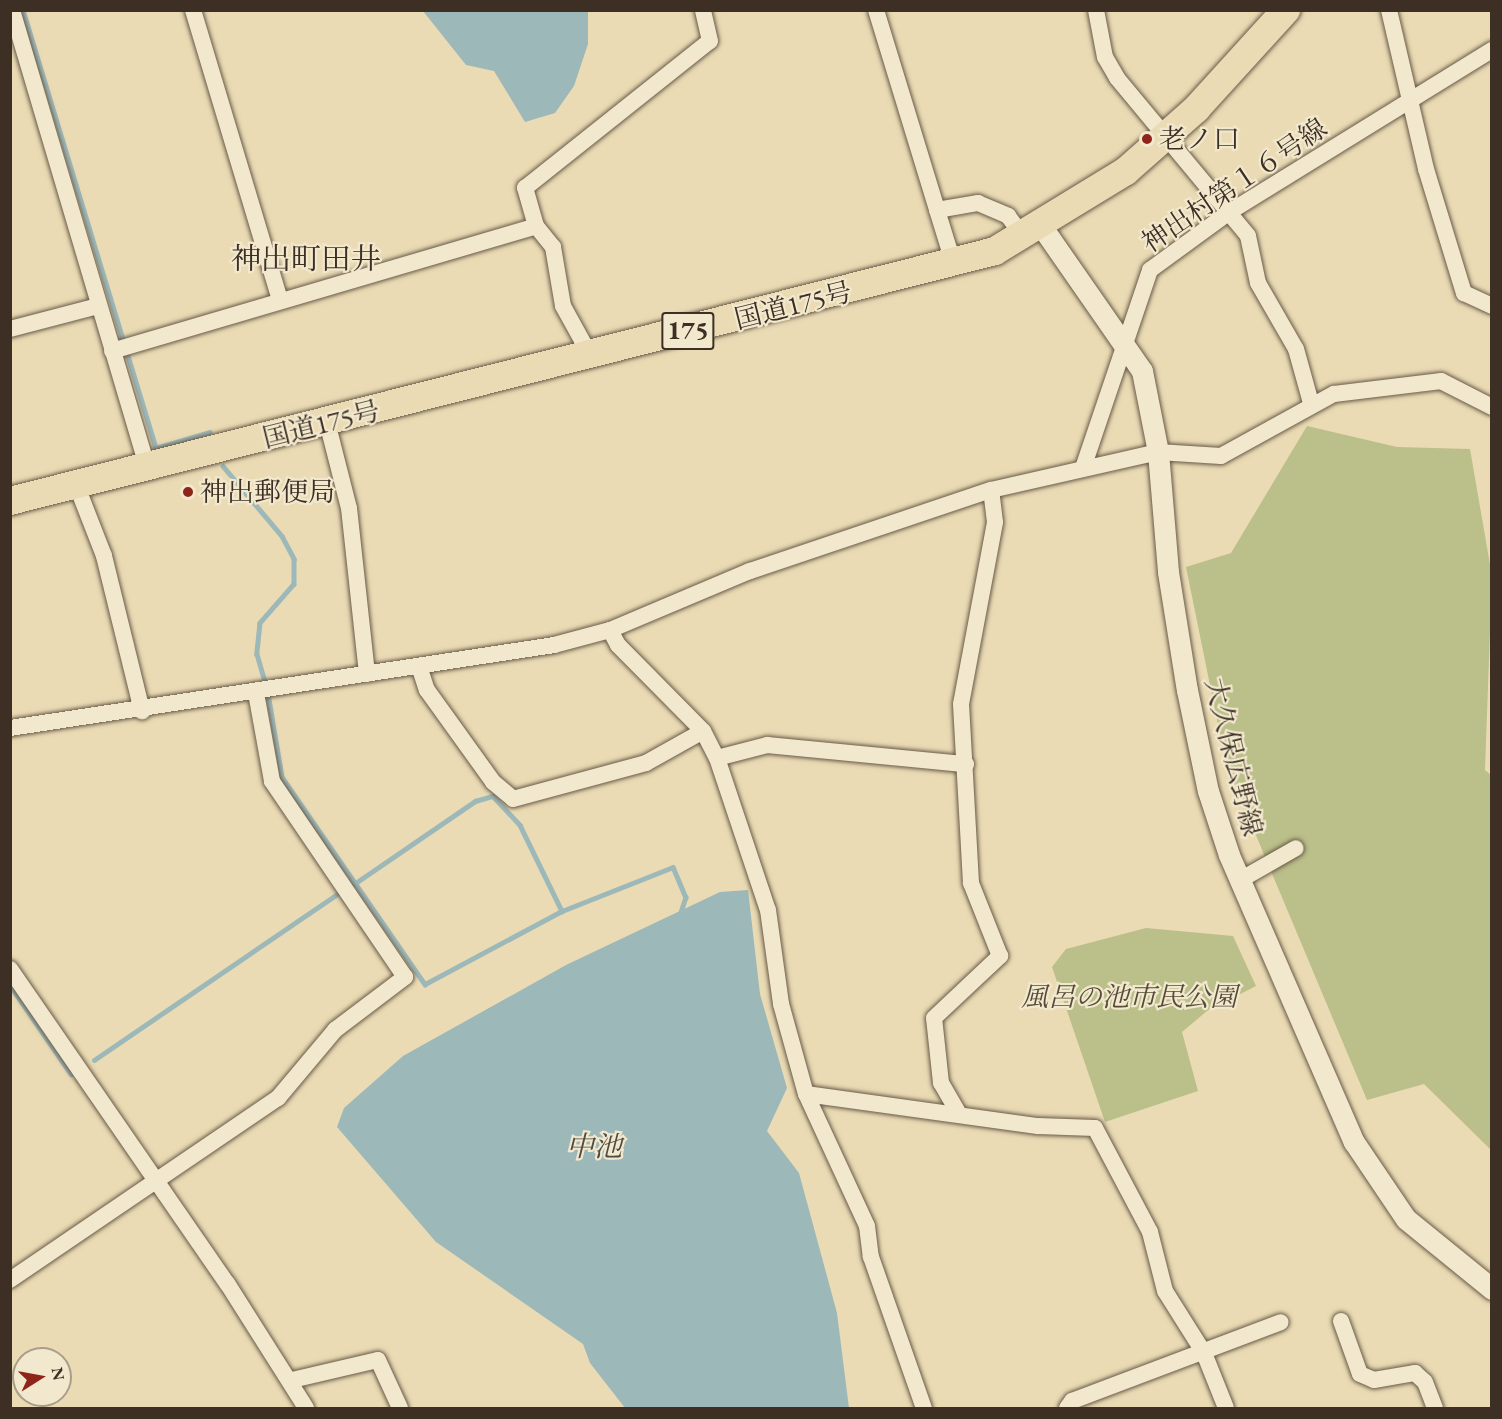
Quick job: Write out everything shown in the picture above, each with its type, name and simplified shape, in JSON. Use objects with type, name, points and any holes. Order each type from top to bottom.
[{"type":"highway","name":"国道175号","points":[[10,501],[954,265],[1033,232],[1126,171],[1168,135],[1286,10]]},
{"type":"street","points":[[12,10],[147,466]]},
{"type":"street","points":[[193,10],[279,300]]},
{"type":"street","points":[[590,355],[563,306],[553,247],[536,226],[525,188],[710,41],[703,10]]},
{"type":"street","points":[[876,10],[954,265]]},
{"type":"street","points":[[1096,10],[1105,57],[1118,78],[1232,212],[1248,236],[1258,283],[1296,350],[1311,404]]},
{"type":"street","points":[[1389,10],[1411,99],[1425,169],[1464,293],[1491,306]]},
{"type":"street","name":"神出村第１６号線","points":[[1083,468],[1150,270],[1232,212],[1491,50]]},
{"type":"street","points":[[937,210],[978,203],[1008,216],[1033,232]]},
{"type":"street","points":[[112,351],[536,226]]},
{"type":"street","name":"大久保広野線","points":[[1033,232],[1126,342],[1142,371],[1158,452],[1168,573],[1187,690],[1208,791],[1239,880],[1354,1142],[1406,1218],[1491,1289]]},
{"type":"street","points":[[10,329],[99,306]]},
{"type":"street","points":[[10,728],[142,711],[554,645],[610,630],[750,571],[991,490],[1158,452],[1221,456],[1311,404],[1334,394],[1441,381],[1491,407]]},
{"type":"street","points":[[327,422],[349,508],[368,674]]},
{"type":"street","points":[[76,484],[104,556],[142,711]]},
{"type":"street","points":[[959,1113],[941,1083],[934,1018],[1000,956],[971,883],[961,704],[995,522],[991,490]]},
{"type":"street","points":[[610,630],[618,645],[703,731],[717,758],[768,910],[781,1004],[806,1094],[867,1226],[871,1257],[924,1408]]},
{"type":"street","points":[[419,666],[434,699],[493,782],[513,799],[645,763],[703,731]]},
{"type":"street","points":[[10,1280],[157,1183],[278,1098],[335,1030],[405,977],[272,781],[256,693]]},
{"type":"street","points":[[717,758],[767,745],[966,764]]},
{"type":"street","points":[[1239,880],[1296,848]]},
{"type":"street","points":[[10,969],[292,1380],[306,1408]]},
{"type":"street","points":[[806,1094],[1095,1128],[1150,1232],[1165,1291],[1204,1353],[1226,1408]]},
{"type":"street","points":[[1341,1321],[1360,1374],[1374,1380],[1415,1373],[1425,1382],[1435,1408]]},
{"type":"street","points":[[1067,1408],[1072,1401],[1281,1322]]},
{"type":"street","points":[[292,1380],[378,1360],[400,1408]]},
{"type":"green space","points":[[1307,426],[1397,447],[1470,449],[1492,576],[1485,770],[1492,776],[1491,1150],[1424,1084],[1367,1100],[1226,764],[1186,567],[1231,553]]},
{"type":"green space","name":"風呂の池市民公園","points":[[1146,928],[1233,936],[1256,986],[1207,1011],[1182,1032],[1198,1091],[1105,1122],[1052,967],[1066,949]]},
{"type":"water","points":[[423,11],[588,11],[588,44],[574,86],[555,113],[525,122],[494,71],[466,65]]},
{"type":"water","name":"中池","points":[[748,890],[760,994],[787,1088],[767,1131],[799,1173],[837,1313],[849,1408],[625,1408],[590,1363],[583,1344],[436,1242],[337,1127],[344,1108],[403,1056],[566,965],[720,892]]},
{"type":"waterway","points":[[23,10],[156,448],[210,432]]},
{"type":"waterway","points":[[223,466],[282,536],[294,559],[294,584],[260,623],[257,654],[266,685]]},
{"type":"waterway","points":[[268,693],[282,777],[425,984],[562,911],[673,867],[686,897],[680,915]]},
{"type":"waterway","points":[[354,884],[475,801],[493,796],[520,825],[562,911]]},
{"type":"waterway","points":[[94,1060],[337,894]]},
{"type":"waterway","points":[[10,985],[71,1074],[74,1072]]},
{"type":"place","name":"老ノ口","points":[[1147,139]]},
{"type":"place","name":"神出郵便局","points":[[188,492]]},
{"type":"district","name":"神出町田井","points":[[306,259]]}]
